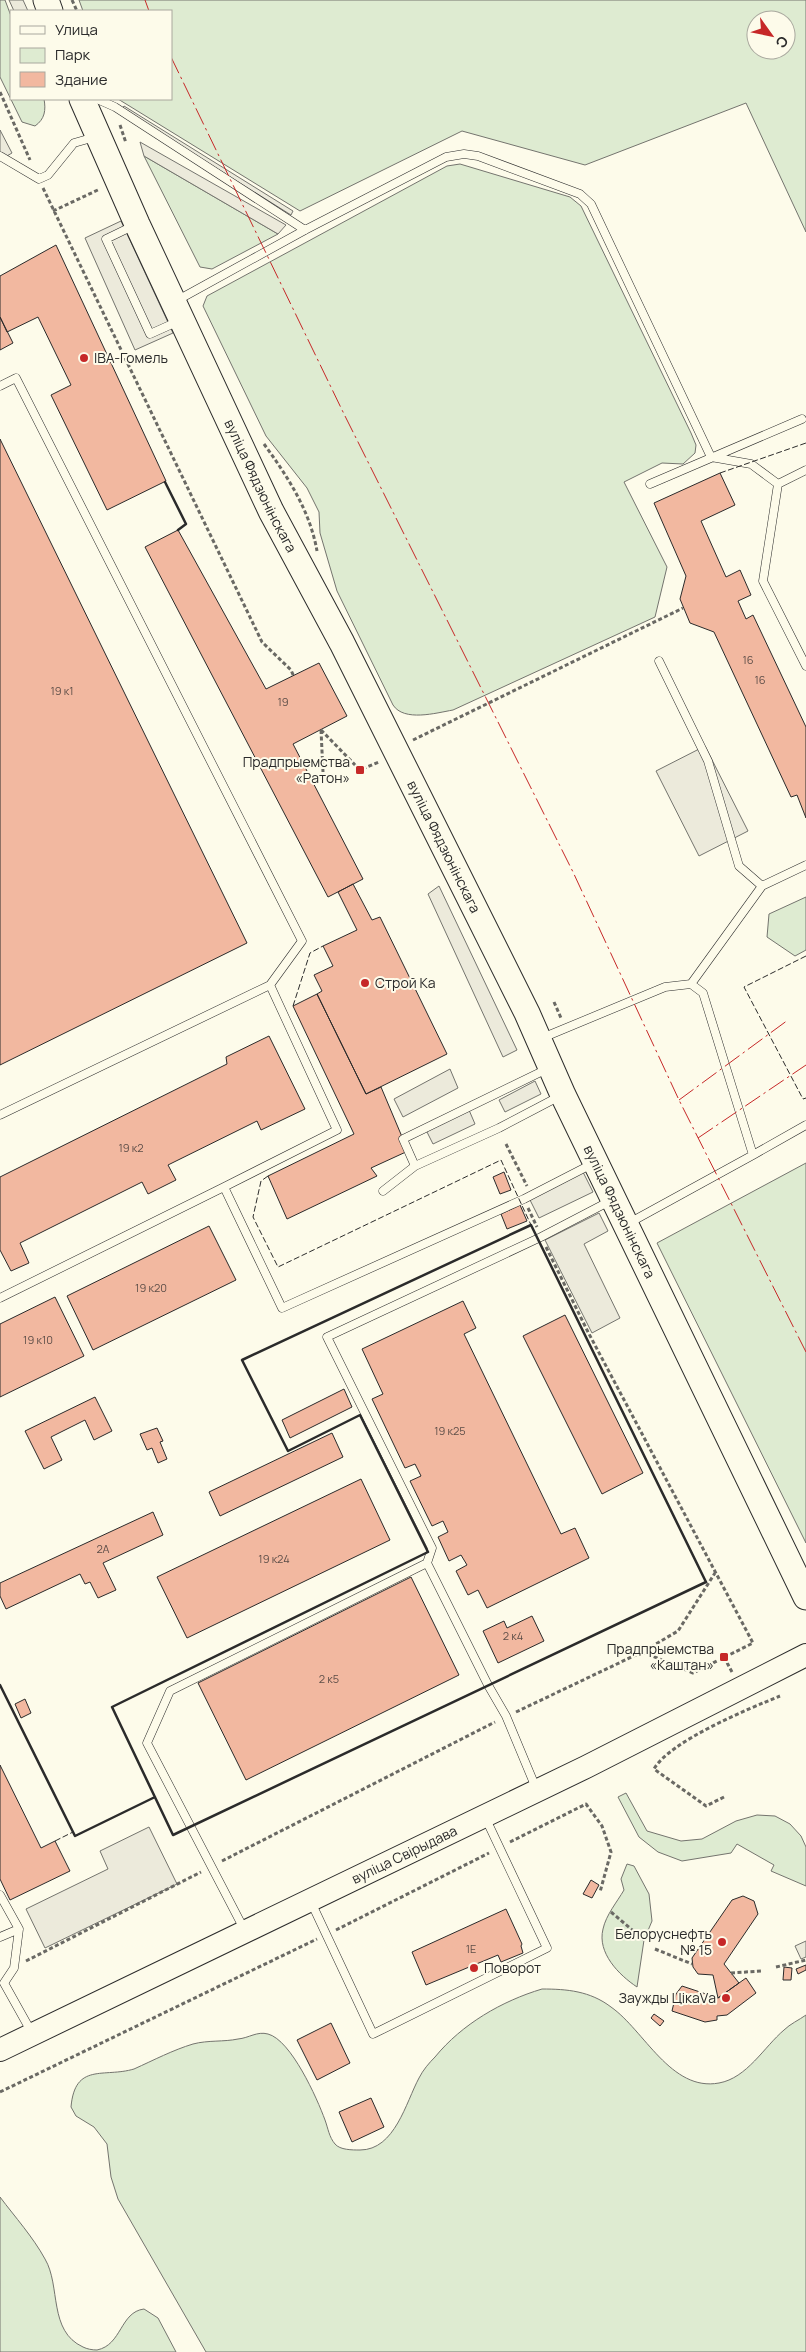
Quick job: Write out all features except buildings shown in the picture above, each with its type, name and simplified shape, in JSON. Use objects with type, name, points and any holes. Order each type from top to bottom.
[{"type":"main road","name":"вуліца Фядзюнінскага","points":[[82,100],[97,137],[270,511],[342,642],[538,1040],[806,1596]]},
{"type":"main road","name":"вуліца Свірыдава","points":[[0,2050],[586,1767],[806,1655]]},
{"type":"lane","points":[[99,100],[115,108],[305,230]]},
{"type":"lane","points":[[0,156],[39,179],[48,175],[74,143],[97,137]]},
{"type":"lane","points":[[137,224],[106,239],[150,334],[178,311],[305,230],[446,157],[456,154],[478,156],[580,194],[590,204],[711,457]]},
{"type":"lane","points":[[0,386],[16,378],[302,941],[270,985],[0,1115]]},
{"type":"lane","points":[[650,484],[802,419]]},
{"type":"lane","points":[[711,457],[751,464],[778,484]]},
{"type":"lane","points":[[778,484],[806,470]]},
{"type":"lane","points":[[778,484],[763,581],[806,666]]},
{"type":"lane","points":[[659,660],[708,761],[739,866],[762,886]]},
{"type":"lane","points":[[691,984],[762,886],[806,865]]},
{"type":"lane","points":[[538,1040],[565,1027],[665,987],[691,984],[703,993],[752,1155]]},
{"type":"lane","points":[[0,1298],[337,1130],[270,985]]},
{"type":"lane","points":[[415,1166],[403,1139],[550,1067]]},
{"type":"lane","points":[[383,1191],[415,1166],[499,1128],[563,1095]]},
{"type":"lane","points":[[627,1224],[806,1125]]},
{"type":"lane","points":[[224,1187],[282,1308],[524,1199],[596,1162]]},
{"type":"lane","points":[[537,1790],[506,1716],[488,1685],[427,1563],[432,1548],[327,1337],[541,1237],[614,1199]]},
{"type":"lane","points":[[245,1932],[147,1743],[170,1691],[427,1563]]},
{"type":"lane","points":[[310,1900],[373,2034],[547,1948],[484,1816]]},
{"type":"lane","points":[[0,1895],[19,1929],[14,1968],[4,1983],[33,2035]]},
{"type":"lane","points":[[0,1937],[19,1929]]},
{"type":"path","points":[[0,92],[53,211],[262,642],[291,670],[294,677]]},
{"type":"path","points":[[53,211],[100,189]]},
{"type":"path","points":[[290,480],[313,528]]},
{"type":"path","points":[[406,743],[684,608]]},
{"type":"path","points":[[323,772],[321,730],[360,770]]},
{"type":"path","points":[[554,1002],[565,1027]]},
{"type":"path","points":[[506,1144],[527,1185],[524,1199],[588,1332],[753,1642],[693,1673],[642,1652]]},
{"type":"path","points":[[14,1968],[506,1716],[642,1652],[678,1631],[715,1573]]},
{"type":"path","points":[[724,1797],[706,1806],[654,1769],[658,1762],[683,1742],[780,1696]]},
{"type":"path","points":[[0,2092],[327,1935],[586,1804],[602,1826],[611,1852],[600,1892]]},
{"type":"path","points":[[611,1912],[644,1940]]},
{"type":"path","points":[[655,1949],[692,1964]]},
{"type":"path","points":[[776,1967],[806,1960]]},
{"type":"path","points":[[731,1973],[761,1971]]},
{"type":"green space","points":[[0,0],[5,0],[10,13],[10,97],[0,77]]},
{"type":"green space","points":[[79,0],[806,0],[806,232],[746,103],[585,165],[462,131],[300,211],[120,100],[172,100],[172,10],[83,10]]},
{"type":"green space","points":[[11,100],[44,100],[44,114],[35,126],[22,122]]},
{"type":"green space","points":[[144,156],[278,234],[212,269],[200,267]]},
{"type":"green space","points":[[460,164],[570,197],[581,206],[696,445],[695,453],[683,464],[662,463],[624,482],[667,567],[655,617],[453,710],[412,715],[398,710],[393,705],[337,591],[320,533],[319,512],[307,488],[266,436],[203,306],[207,296],[447,166]]},
{"type":"green space","points":[[806,897],[806,950],[795,956],[767,937],[769,914]]},
{"type":"green space","points":[[806,1163],[806,1543],[657,1243]]},
{"type":"green space","points":[[626,1793],[647,1831],[681,1841],[702,1839],[736,1821],[757,1815],[775,1816],[790,1824],[801,1836],[806,1847],[806,1886],[771,1871],[774,1865],[737,1844],[731,1853],[682,1861],[658,1852],[639,1837],[618,1797]]},
{"type":"green space","points":[[627,1864],[634,1866],[649,1894],[652,1921],[644,1940],[637,1987],[611,1963],[606,1955],[602,1938],[607,1919],[624,1890],[621,1879]]},
{"type":"green space","points":[[542,1989],[578,1992],[595,1997],[623,2017],[672,2069],[687,2078],[702,2083],[719,2083],[738,2075],[747,2069],[786,2028],[806,2015],[806,2352],[206,2352],[118,2199],[111,2177],[107,2144],[94,2127],[76,2116],[71,2107],[78,2083],[93,2074],[134,2069],[193,2044],[233,2040],[260,2033],[268,2034],[285,2047],[302,2071],[316,2098],[335,2144],[350,2150],[372,2148],[391,2134],[422,2072],[457,2034],[498,2007]]},
{"type":"green space","points":[[0,2197],[45,2259],[53,2282],[60,2319],[72,2340],[90,2349],[97,2350],[105,2347],[117,2336],[130,2316],[136,2311],[144,2309],[158,2318],[176,2352],[0,2352]]},
{"type":"shaded area","points":[[9,0],[23,0],[28,10],[14,10]]},
{"type":"shaded area","points":[[124,106],[293,211],[291,215],[122,109]]},
{"type":"shaded area","points":[[0,130],[12,153],[0,160]]},
{"type":"shaded area","points":[[140,142],[286,225],[278,234],[144,156]]},
{"type":"shaded area","points":[[121,221],[173,333],[135,350],[85,238]]},
{"type":"shaded area","points":[[705,746],[748,831],[699,856],[656,771]]},
{"type":"shaded area","points":[[439,886],[517,1050],[503,1057],[428,894]]},
{"type":"shaded area","points":[[450,1069],[458,1088],[403,1117],[394,1099]]},
{"type":"shaded area","points":[[535,1081],[541,1094],[505,1112],[499,1100]]},
{"type":"shaded area","points":[[469,1110],[475,1124],[433,1144],[426,1130]]},
{"type":"shaded area","points":[[583,1172],[593,1192],[539,1218],[529,1198]]},
{"type":"shaded area","points":[[599,1213],[608,1231],[584,1244],[620,1318],[592,1333],[545,1240]]},
{"type":"shaded area","points":[[149,1827],[177,1884],[45,1948],[26,1909],[108,1869],[100,1851]]},
{"type":"shaded area","points":[[806,1941],[806,1957],[801,1959],[795,1946]]},
{"type":"fence","points":[[720,473],[806,443]]},
{"type":"fence","points":[[293,1006],[310,953],[323,946]]},
{"type":"fence","points":[[806,956],[744,987],[803,1099],[806,1098]]},
{"type":"fence","points":[[268,1176],[261,1181],[253,1217],[278,1267],[501,1160],[531,1225]]},
{"type":"fence","points":[[55,1841],[73,1832]]},
{"type":"wall","points":[[165,482],[186,524],[178,530]]},
{"type":"wall","points":[[531,1225],[706,1582],[173,1835],[112,1707],[428,1552],[360,1415],[288,1451],[242,1360],[531,1225]]},
{"type":"wall","points":[[0,1685],[75,1836],[155,1797]]},
{"type":"power","points":[[145,0],[149,10]]},
{"type":"power","points":[[172,59],[344,414],[573,872],[679,1100],[806,1352]]},
{"type":"power","points":[[679,1100],[788,1020]]},
{"type":"power","points":[[698,1138],[806,1065]]},
{"type":"place","name":"IBA-Гомель","points":[[84,358]]},
{"type":"place","name":"Прадпрыемства «Ратон»","points":[[360,770]]},
{"type":"place","name":"Строй Ка","points":[[365,983]]},
{"type":"place","name":"Прадпрыемства «Каштан»","points":[[724,1657]]},
{"type":"place","name":"Белоруснефть № 15","points":[[722,1942]]},
{"type":"place","name":"Поворот","points":[[474,1968]]},
{"type":"place","name":"Заужды ЦікаVа","points":[[726,1998]]}]
